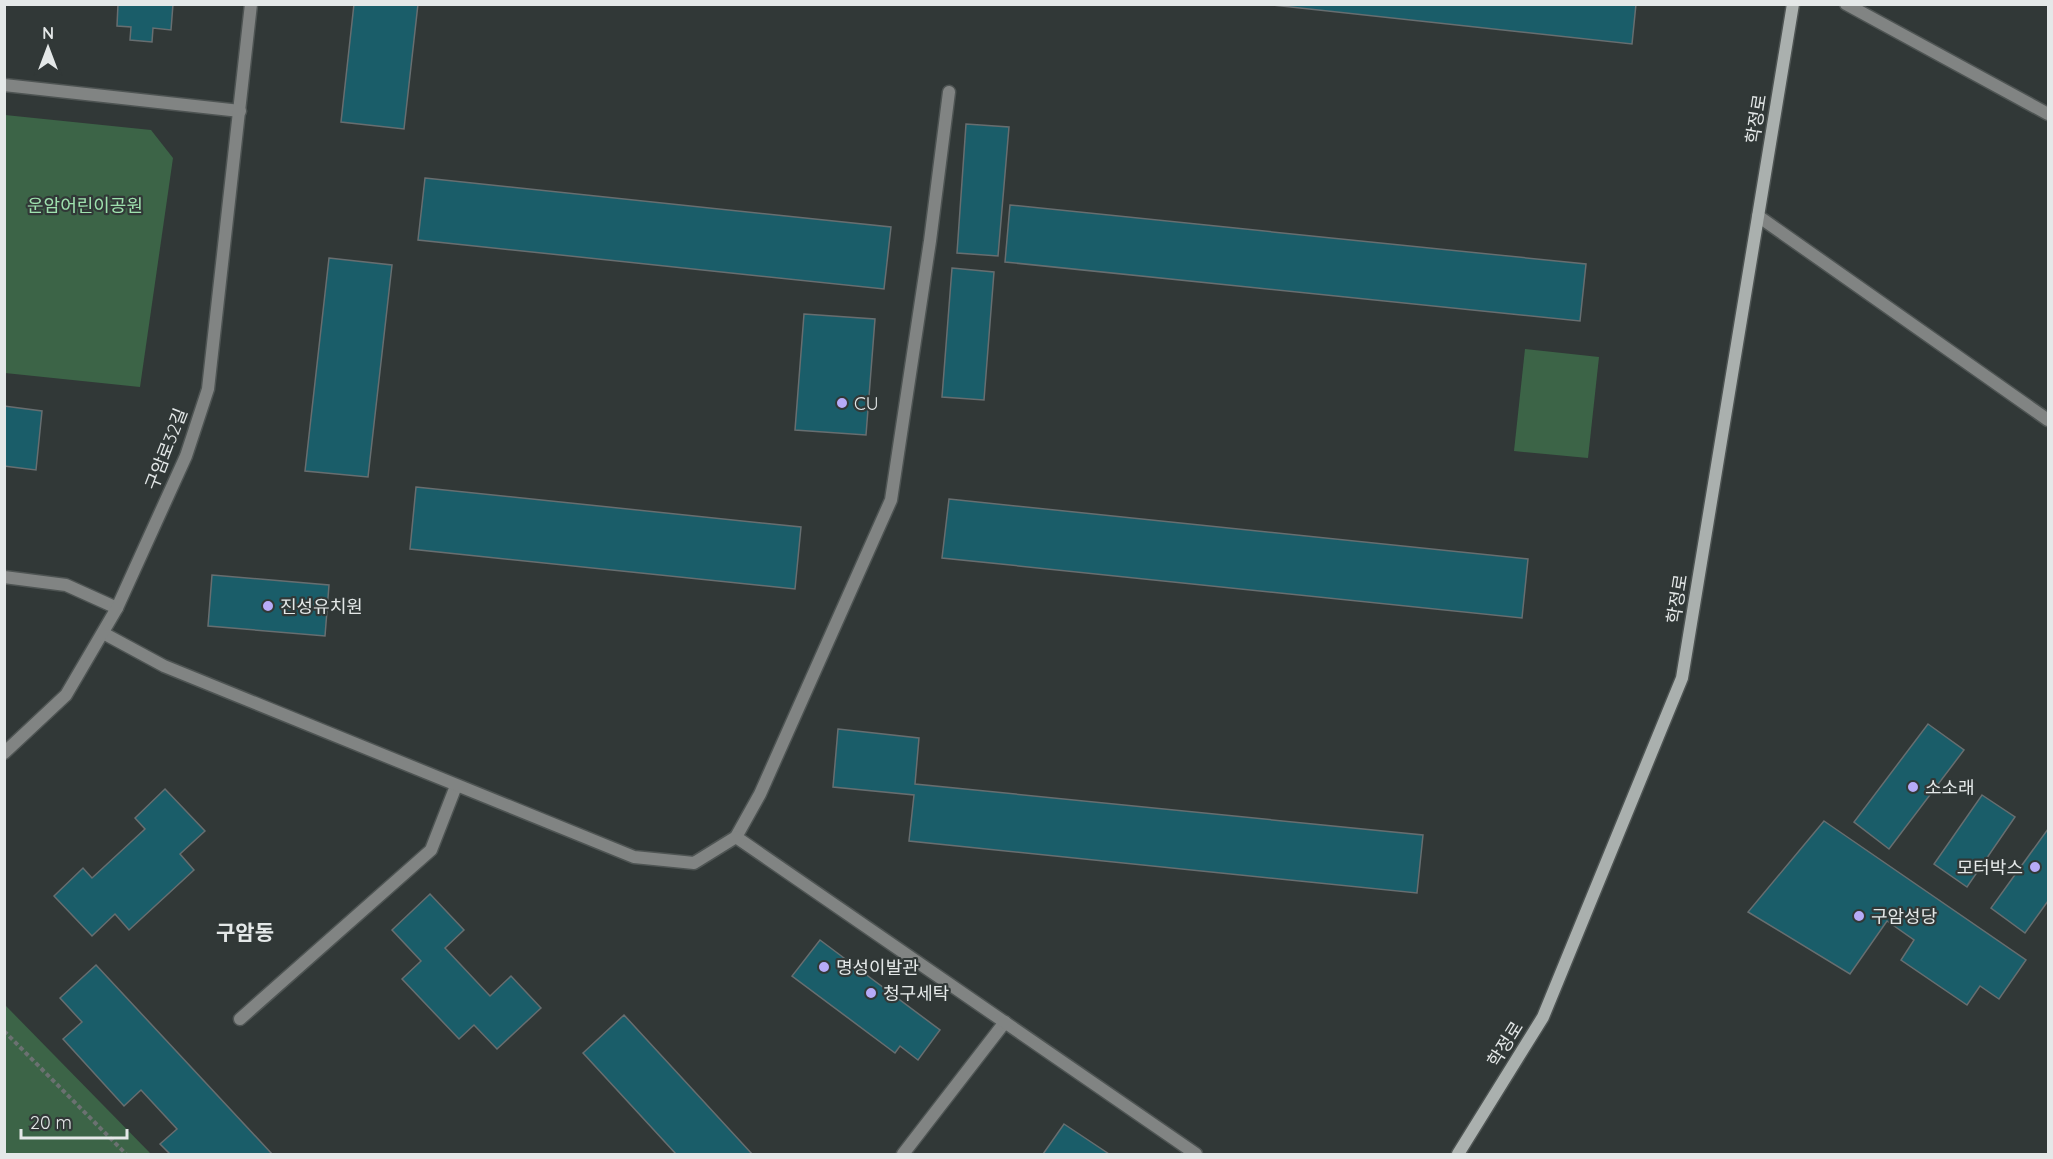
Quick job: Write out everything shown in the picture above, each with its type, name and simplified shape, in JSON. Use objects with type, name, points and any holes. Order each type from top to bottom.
[{"type":"main road","name":"학정로","points":[[1458,1155],[1543,1017],[1682,678],[1793,4]]},
{"type":"street","name":"구암로32길","points":[[4,753],[66,695],[117,608],[186,456],[208,389],[251,4]]},
{"type":"street","points":[[1846,4],[2049,114]]},
{"type":"street","points":[[4,85],[240,111]]},
{"type":"street","points":[[103,633],[164,666],[634,857],[694,862],[736,837],[760,794],[891,500],[930,241],[949,92]]},
{"type":"street","points":[[1758,216],[2049,420]]},
{"type":"street","points":[[4,577],[66,585],[117,608]]},
{"type":"street","points":[[240,1019],[431,850],[456,786]]},
{"type":"street","points":[[736,837],[1196,1155]]},
{"type":"street","points":[[903,1155],[1005,1022]]},
{"type":"path","points":[[4,1031],[126,1155]]},
{"type":"green space","name":"운암어린이공원","points":[[5,115],[151,130],[173,158],[140,387],[5,373]]},
{"type":"green space","points":[[1525,349],[1599,357],[1588,458],[1514,451]]},
{"type":"green space","points":[[5,1005],[151,1154],[5,1154]]},
{"type":"building","points":[[118,4],[173,4],[171,30],[153,28],[152,42],[130,40],[131,27],[117,26]]},
{"type":"building","points":[[354,4],[418,4],[404,129],[341,122]]},
{"type":"building","points":[[1264,4],[1636,4],[1632,44]]},
{"type":"building","points":[[966,124],[1009,127],[998,256],[957,253]]},
{"type":"building","points":[[425,178],[891,227],[884,289],[418,240]]},
{"type":"building","points":[[1010,205],[1586,264],[1580,321],[1005,262]]},
{"type":"building","points":[[329,258],[392,265],[368,477],[305,471]]},
{"type":"building","points":[[952,268],[994,272],[984,400],[942,397]]},
{"type":"building","points":[[804,314],[875,319],[866,435],[795,430]]},
{"type":"building","points":[[4,406],[42,411],[36,470],[4,466]]},
{"type":"building","points":[[416,487],[801,527],[795,589],[410,549]]},
{"type":"building","points":[[949,499],[1528,559],[1522,618],[942,558]]},
{"type":"building","name":"진성유치원","points":[[212,575],[329,585],[325,636],[208,626]]},
{"type":"building","points":[[1928,724],[1964,750],[1889,849],[1854,822]]},
{"type":"building","points":[[838,729],[919,738],[915,784],[1423,835],[1417,893],[909,841],[914,795],[833,787]]},
{"type":"building","points":[[165,789],[205,831],[180,854],[194,870],[129,930],[115,914],[92,936],[54,896],[83,868],[92,878],[145,829],[135,818]]},
{"type":"building","points":[[1982,795],[2015,817],[1967,887],[1934,864]]},
{"type":"building","name":"구암성당","points":[[1824,821],[2026,960],[1999,999],[1980,986],[1967,1005],[1901,960],[1914,940],[1887,921],[1850,974],[1748,912]]},
{"type":"building","points":[[2048,829],[2048,901],[2025,933],[1991,908]]},
{"type":"building","points":[[430,894],[464,930],[445,948],[490,996],[511,976],[541,1008],[497,1049],[474,1025],[459,1039],[402,979],[421,961],[392,930]]},
{"type":"building","points":[[820,940],[940,1030],[918,1060],[900,1046],[895,1053],[792,976]]},
{"type":"building","points":[[96,965],[272,1154],[170,1154],[160,1144],[177,1129],[141,1090],[124,1106],[63,1039],[82,1022],[60,998]]},
{"type":"building","points":[[624,1015],[752,1154],[676,1154],[583,1053]]},
{"type":"building","points":[[1064,1124],[1109,1154],[1043,1154]]},
{"type":"place","name":"CU","points":[[842,403]]},
{"type":"place","name":"진성유치원","points":[[268,606]]},
{"type":"place","name":"소소래","points":[[1913,787]]},
{"type":"place","name":"모터박스","points":[[2035,867]]},
{"type":"place","name":"구암성당","points":[[1859,916]]},
{"type":"place","name":"명성이발관","points":[[824,967]]},
{"type":"place","name":"청구세탁","points":[[871,993]]},
{"type":"district","name":"구암동","points":[[245,932]]}]
